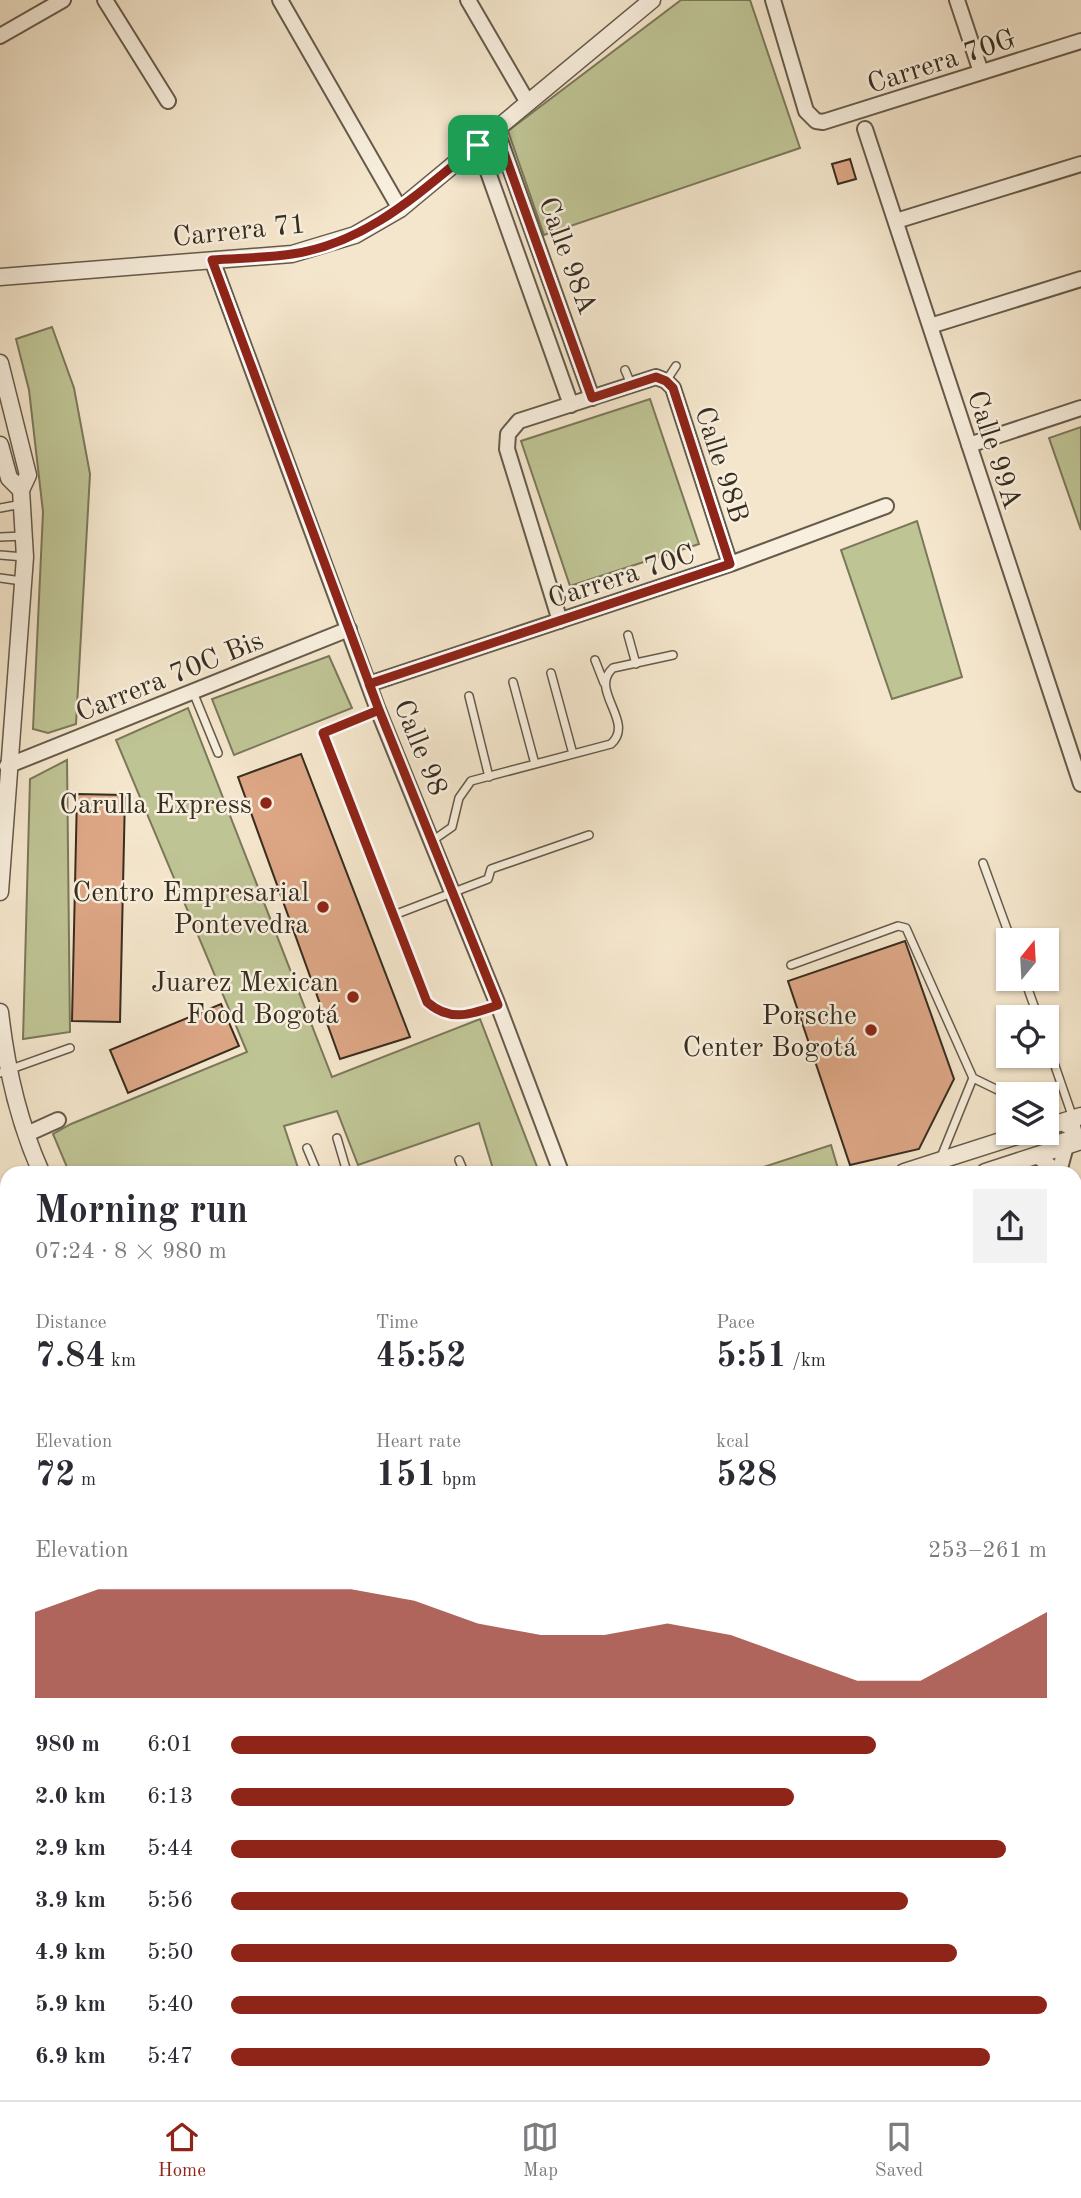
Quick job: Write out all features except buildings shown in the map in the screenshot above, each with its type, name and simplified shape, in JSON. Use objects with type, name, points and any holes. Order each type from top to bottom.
[{"type":"street","points":[[0,36],[63,0]]},
{"type":"street","points":[[105,0],[168,102]]},
{"type":"street","points":[[280,0],[400,209]]},
{"type":"street","points":[[468,0],[528,103]]},
{"type":"street","name":"Carrera 71","points":[[0,277],[292,254],[355,235],[400,209],[652,0]]},
{"type":"street","name":"Carrera 70G","points":[[773,0],[806,111],[816,121],[840,118],[1081,41]]},
{"type":"street","points":[[957,0],[981,72]]},
{"type":"street","name":"Calle 99A","points":[[865,129],[1081,784]]},
{"type":"street","name":"Calle 98A","points":[[496,130],[592,398]]},
{"type":"street","name":"Calle 98A","points":[[478,145],[570,405]]},
{"type":"street","points":[[895,222],[1081,164]]},
{"type":"street","name":"Calle 98","points":[[212,260],[369,684],[498,1005],[559,1166]]},
{"type":"street","points":[[930,326],[1081,279]]},
{"type":"street","points":[[0,363],[28,475],[22,497],[25,557],[4,767],[0,892]]},
{"type":"street","points":[[560,621],[507,449],[508,434],[519,421],[656,377],[666,381]]},
{"type":"street","name":"Calle 98B","points":[[666,381],[673,388],[730,564]]},
{"type":"street","points":[[970,445],[1081,408]]},
{"type":"street","points":[[0,445],[9,478],[22,497]]},
{"type":"street","name":"Carrera 70C","points":[[369,684],[730,564],[886,506]]},
{"type":"street","name":"Carrera 70C Bis","points":[[4,767],[349,629]]},
{"type":"street","points":[[0,1012],[5,1073],[39,1166]]},
{"type":"street","points":[[27,1134],[58,1121]]},
{"type":"street","points":[[1037,1156],[1039,1150],[1073,1136],[1072,1127],[1066,1121]]},
{"type":"street","points":[[924,1166],[996,1143]]},
{"type":"street","points":[[1004,1166],[1074,1143]]},
{"type":"street","points":[[1061,1166],[1074,1143]]},
{"type":"street","points":[[1037,1156],[1050,1166]]},
{"type":"lane","points":[[666,381],[676,366]]},
{"type":"lane","points":[[625,370],[632,385]]},
{"type":"lane","points":[[0,508],[22,497]]},
{"type":"lane","points":[[0,537],[24,536]]},
{"type":"lane","points":[[0,555],[25,557]]},
{"type":"lane","points":[[0,578],[23,582]]},
{"type":"lane","points":[[628,635],[636,664]]},
{"type":"lane","points":[[604,683],[607,673],[613,668],[673,655]]},
{"type":"lane","points":[[432,841],[452,827],[463,789],[471,781],[611,744],[618,738],[620,728],[595,660]]},
{"type":"lane","points":[[551,673],[573,754]]},
{"type":"lane","points":[[513,682],[535,764]]},
{"type":"lane","points":[[193,692],[218,753]]},
{"type":"lane","points":[[469,696],[489,777]]},
{"type":"lane","points":[[379,710],[323,733],[427,1002],[437,1011],[462,1017],[498,1005]]},
{"type":"lane","points":[[394,915],[488,879],[491,869],[589,835]]},
{"type":"lane","points":[[983,863],[1007,928]]},
{"type":"lane","points":[[791,965],[903,926],[973,1078],[996,1089]]},
{"type":"lane","points":[[5,1073],[70,1048]]},
{"type":"lane","points":[[1053,1068],[1066,1121]]},
{"type":"lane","points":[[940,1161],[973,1078]]},
{"type":"lane","points":[[337,1138],[345,1166]]},
{"type":"lane","points":[[307,1148],[314,1166]]},
{"type":"lane","points":[[459,1160],[462,1166]]},
{"type":"green space","points":[[681,0],[750,0],[800,148],[544,235],[508,131]]},
{"type":"green space","points":[[52,327],[74,388],[90,474],[76,724],[48,733],[33,729],[43,512],[29,390],[16,339]]},
{"type":"green space","points":[[650,399],[699,544],[570,586],[521,441]]},
{"type":"green space","points":[[1081,427],[1081,530],[1049,438]]},
{"type":"green space","points":[[917,521],[962,677],[892,699],[841,550]]},
{"type":"green space","points":[[329,656],[352,708],[234,755],[212,699]]},
{"type":"green space","points":[[188,708],[332,1077],[480,1019],[537,1166],[492,1166],[479,1123],[358,1165],[337,1111],[284,1126],[297,1166],[66,1166],[53,1134],[71,1124],[247,1052],[116,740]]},
{"type":"green space","points":[[67,760],[70,1032],[23,1039],[30,779]]},
{"type":"green space","points":[[831,1145],[837,1166],[766,1166]]},
{"type":"place","name":"Carulla Express","points":[[266,803]]},
{"type":"place","name":"Centro Empresarial Pontevedra","points":[[323,907]]},
{"type":"place","name":"Juarez Mexican Food Bogotá","points":[[353,997]]},
{"type":"place","name":"Porsche Center Bogotá","points":[[871,1030]]},
{"type":"route","points":[[478,145],[400,209],[355,235],[292,254],[212,260],[379,710],[498,1005],[462,1017],[437,1011],[427,1002],[323,733],[379,710],[369,684],[730,564],[673,388],[656,377],[592,398],[496,130],[478,145]]}]
